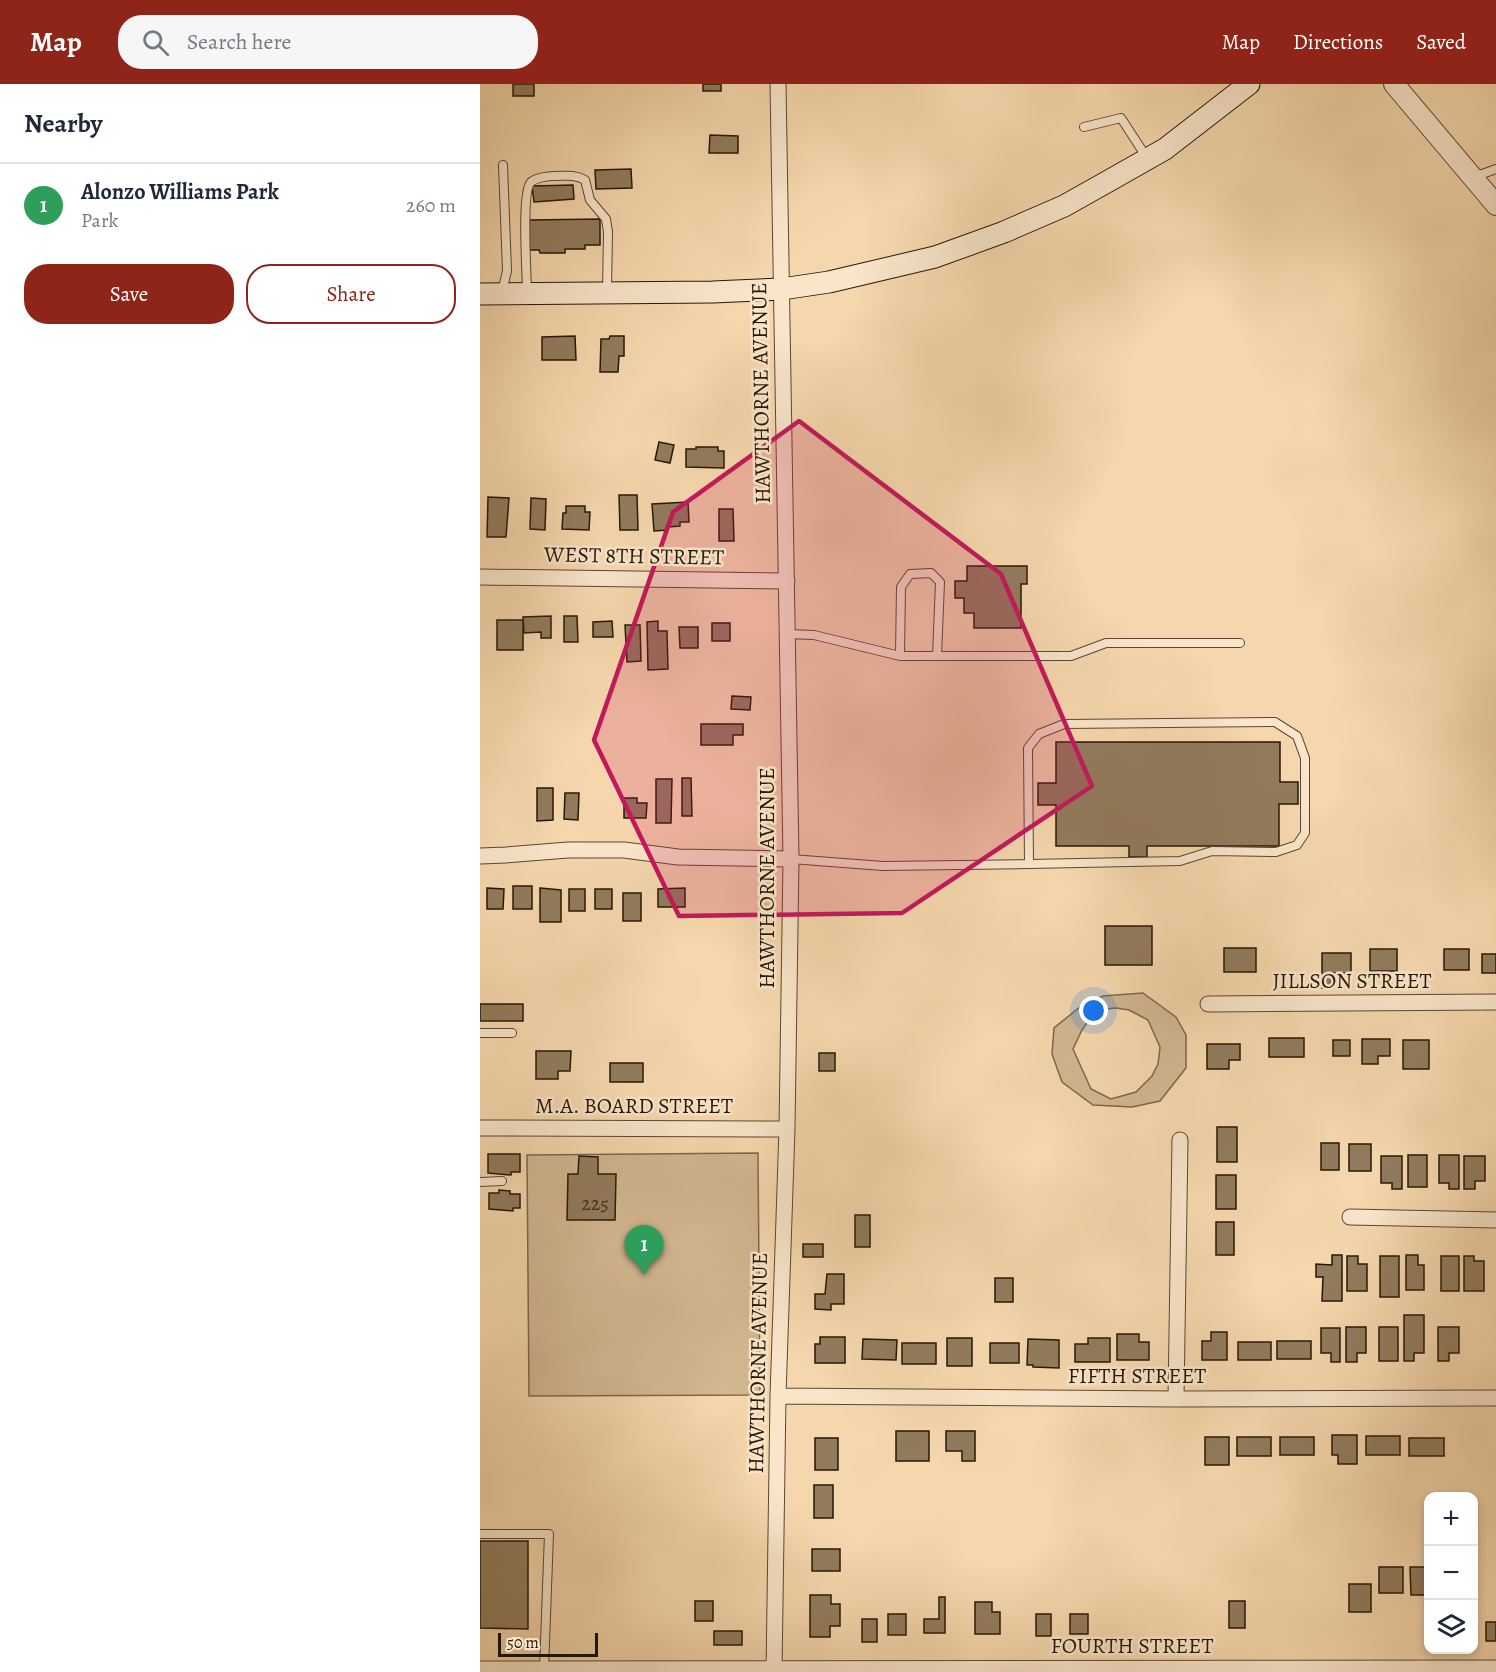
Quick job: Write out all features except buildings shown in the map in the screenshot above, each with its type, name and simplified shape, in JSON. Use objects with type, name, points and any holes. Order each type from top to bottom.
[{"type":"main road","points":[[480,294],[713,292],[782,289],[829,282],[935,257],[1004,232],[1064,206],[1165,149],[1249,84]]},
{"type":"street","name":"HAWTHORNE AVENUE","points":[[774,1671],[791,859],[778,84]]},
{"type":"street","points":[[1394,84],[1496,205]]},
{"type":"street","name":"WEST 8TH STREET","points":[[480,577],[787,581]]},
{"type":"street","points":[[480,856],[568,850],[624,850],[678,857],[791,859]]},
{"type":"street","name":"JILLSON STREET","points":[[1208,1004],[1496,1002]]},
{"type":"street","name":"M.A. BOARD STREET","points":[[480,1128],[787,1130]]},
{"type":"street","points":[[1176,1399],[1180,1140]]},
{"type":"street","points":[[1350,1217],[1496,1220]]},
{"type":"street","name":"FIFTH STREET","points":[[778,1396],[1176,1399],[1496,1398]]},
{"type":"street","name":"FOURTH STREET","points":[[480,1669],[774,1671],[1496,1668]]},
{"type":"lane","points":[[1084,127],[1121,118],[1148,159]]},
{"type":"lane","points":[[502,294],[507,271],[503,165]]},
{"type":"lane","points":[[1473,177],[1496,169]]},
{"type":"lane","points":[[527,294],[525,204],[527,188],[532,182],[548,176],[578,175],[585,180],[590,200],[606,219],[608,232],[607,293]]},
{"type":"lane","points":[[900,656],[901,587],[910,574],[931,573],[940,582],[938,656]]},
{"type":"lane","points":[[788,634],[814,635],[900,656],[1071,656],[1106,643],[1240,643]]},
{"type":"lane","points":[[791,859],[883,866],[1029,864],[1180,861],[1212,851],[1276,852],[1297,845],[1305,833],[1305,758],[1297,736],[1275,722],[1064,724],[1039,734],[1028,748],[1029,864]]},
{"type":"lane","points":[[480,1033],[512,1033]]},
{"type":"lane","points":[[480,1182],[502,1181]]},
{"type":"lane","points":[[480,1534],[549,1534],[544,1669]]},
{"type":"highlighted area","points":[[799,421],[1001,574],[1092,786],[902,913],[679,916],[594,740],[673,512]]},
{"type":"shaded area","points":[[1143,993],[1176,1017],[1186,1035],[1186,1068],[1160,1101],[1132,1107],[1093,1105],[1062,1082],[1052,1054],[1054,1028],[1080,1007],[1103,996]],"holes":[[[1116,1008],[1129,1010],[1148,1020],[1160,1047],[1158,1064],[1152,1076],[1136,1092],[1111,1099],[1091,1089],[1073,1049],[1082,1030],[1096,1010]]]},
{"type":"shaded area","points":[[758,1153],[760,1395],[529,1396],[527,1155]]},
{"type":"place","name":"Alonzo Williams Park","points":[[644,1275]]}]
